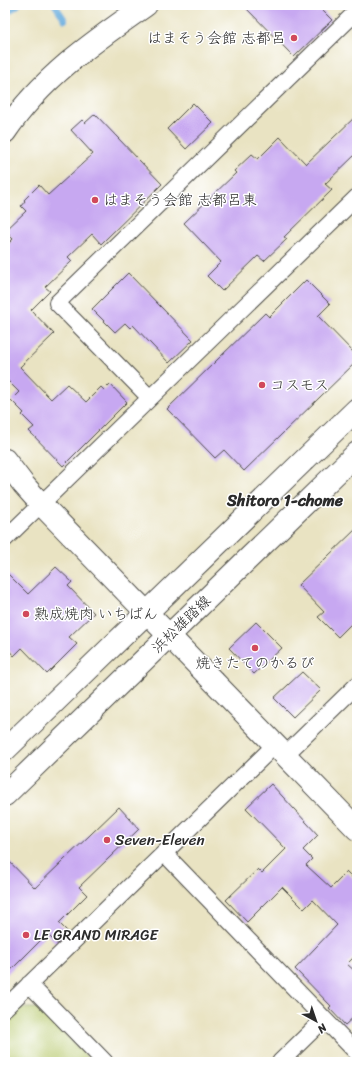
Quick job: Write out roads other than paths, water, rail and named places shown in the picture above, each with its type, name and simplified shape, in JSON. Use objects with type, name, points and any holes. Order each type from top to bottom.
[{"type":"main road","points":[[5,132],[29,100],[48,79],[74,57],[146,5]]},
{"type":"main road","points":[[5,750],[357,409]]},
{"type":"main road","name":"浜松雄踏線","points":[[5,795],[357,453]]},
{"type":"main road","points":[[5,460],[41,504],[357,830]]},
{"type":"street","points":[[150,398],[57,303],[357,11]]},
{"type":"street","points":[[5,539],[357,197]]},
{"type":"street","points":[[5,1008],[164,853],[280,750],[357,685]]},
{"type":"street","points":[[164,853],[357,1053]]},
{"type":"street","points":[[29,984],[105,1062]]},
{"type":"street","points":[[280,1062],[324,1019]]},
{"type":"waterway","points":[[5,14],[18,5]]},
{"type":"waterway","points":[[55,5],[65,20]]},
{"type":"place","name":"はまそう会館 志都呂","points":[[294,38]]},
{"type":"place","name":"はまそう会館 志都呂東","points":[[95,200]]},
{"type":"place","name":"コスモス","points":[[262,385]]},
{"type":"place","name":"熟成焼肉 いちばん","points":[[26,614]]},
{"type":"place","name":"焼きたてのかるび","points":[[255,648]]},
{"type":"place","name":"Seven-Eleven","points":[[107,840]]},
{"type":"place","name":"LE GRAND MIRAGE","points":[[26,935]]},
{"type":"district","name":"Shitoro 1-chome","points":[[285,500]]}]
